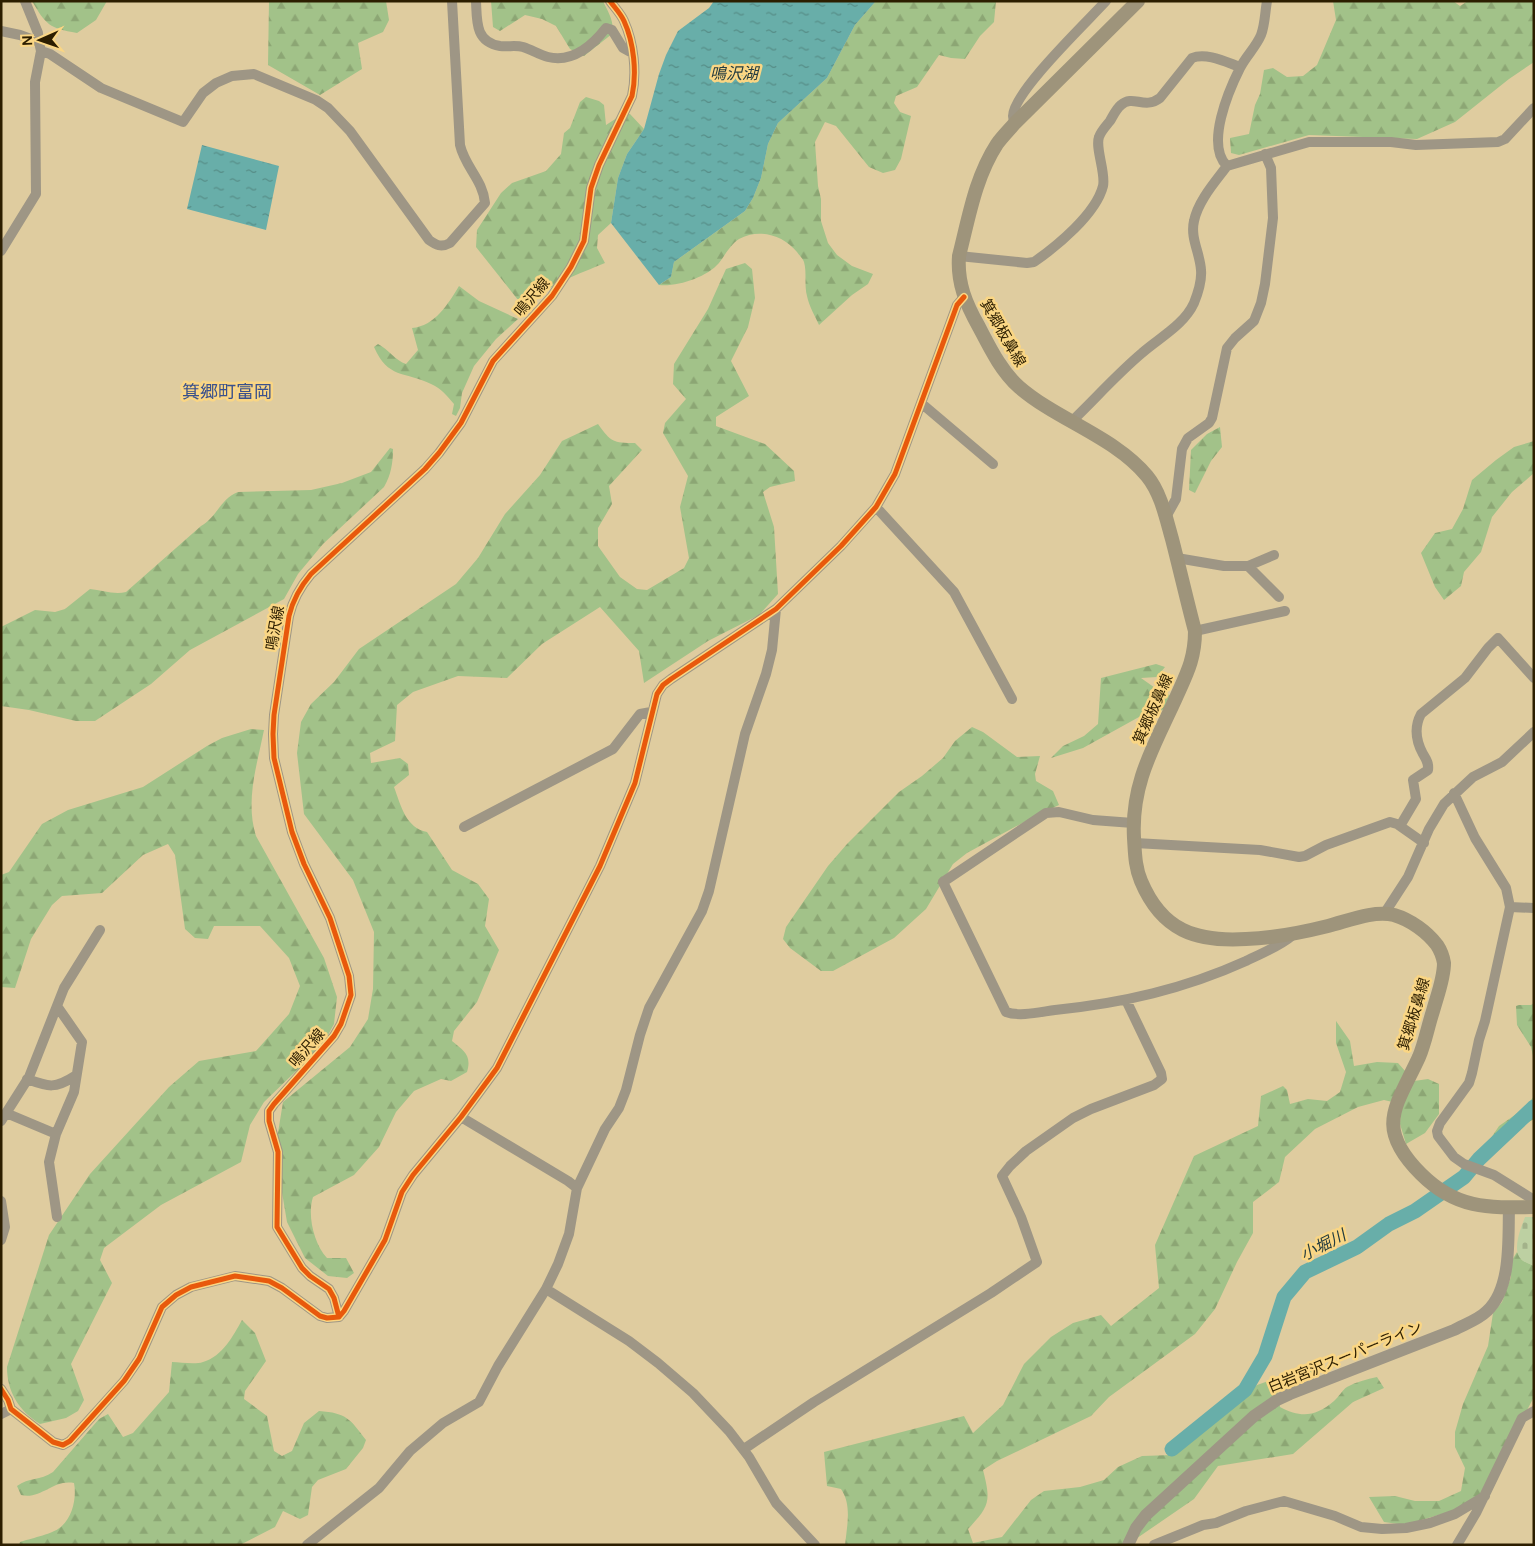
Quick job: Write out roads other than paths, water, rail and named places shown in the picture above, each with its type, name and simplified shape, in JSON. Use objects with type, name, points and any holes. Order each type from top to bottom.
[{"type":"main road","name":"箕郷板鼻線","points":[[1138,1],[1015,123],[998,143],[976,185],[959,256],[960,284],[964,297],[994,355],[1009,377],[1026,393],[1120,452],[1137,466],[1153,485],[1166,516],[1194,631],[1194,650],[1190,666],[1140,780],[1135,800],[1133,823],[1136,867],[1146,891],[1156,908],[1180,929],[1202,938],[1216,940],[1270,938],[1293,935],[1366,916],[1384,914],[1393,915],[1410,922],[1429,936],[1440,950],[1444,963],[1442,977],[1422,1048],[1395,1107],[1393,1120],[1397,1141],[1415,1168],[1430,1182],[1450,1196],[1486,1207],[1534,1207]]},
{"type":"street","points":[[1,251],[36,194],[35,82],[40,47],[38,33],[25,1]]},
{"type":"street","points":[[1,31],[20,35],[101,88],[183,122],[203,93],[216,83],[232,76],[254,74],[316,100],[328,108],[350,131],[429,240],[437,246],[444,246],[450,243],[485,203],[484,192],[462,154],[460,145],[452,1]]},
{"type":"street","points":[[476,1],[477,24],[482,36],[490,44],[522,47],[546,57],[560,60],[574,56],[596,40],[606,28],[612,30],[623,48],[632,53]]},
{"type":"street","name":"鳴沢線","points":[[339,1317],[334,1298],[329,1289],[302,1268],[277,1227],[278,1152],[268,1121],[269,1112],[274,1104],[334,1036],[341,1024],[351,994],[349,976],[330,918],[304,864],[292,832],[274,758],[274,715],[292,601],[311,574],[425,469],[439,453],[461,423],[493,361],[552,296],[571,267],[584,241],[591,188],[599,165],[634,88],[634,63],[624,20],[610,1]]},
{"type":"street","points":[[1015,123],[1013,116],[1019,100],[1037,74],[1106,1]]},
{"type":"street","points":[[1227,166],[1224,164],[1219,149],[1218,134],[1229,92],[1240,67],[1260,37],[1263,29],[1267,1]]},
{"type":"street","points":[[959,256],[1027,263],[1034,262],[1083,220],[1091,210],[1103,188],[1104,180],[1099,137],[1120,105],[1131,100],[1147,104],[1154,103],[1192,58],[1198,56],[1215,58],[1240,67]]},
{"type":"street","points":[[1071,422],[1131,363],[1182,320],[1193,305],[1199,289],[1201,270],[1193,238],[1194,222],[1206,195],[1227,166],[1309,142],[1391,142],[1416,145],[1498,142],[1505,139],[1534,108]]},
{"type":"street","points":[[1166,516],[1177,494],[1182,449],[1188,438],[1209,423],[1212,418],[1227,348],[1254,321],[1261,303],[1273,218],[1271,168],[1265,154]]},
{"type":"street","points":[[1,1389],[11,1409],[53,1442],[63,1445],[70,1441],[124,1381],[139,1359],[162,1307],[183,1291],[208,1282],[235,1276],[269,1281],[282,1288],[320,1316],[327,1318],[339,1317],[356,1292],[384,1240],[402,1192],[413,1175],[461,1117],[498,1068],[600,866],[635,783],[656,694],[663,685],[776,609],[854,533],[876,507],[895,474],[957,304],[964,297]]},
{"type":"street","points":[[921,403],[993,464]]},
{"type":"street","points":[[876,507],[954,592],[1012,699]]},
{"type":"street","points":[[1177,558],[1224,566],[1248,566],[1274,555]]},
{"type":"street","points":[[1248,566],[1279,598]]},
{"type":"street","points":[[307,1545],[379,1488],[410,1451],[436,1429],[479,1402],[498,1366],[546,1289],[569,1234],[577,1188],[605,1129],[619,1108],[626,1090],[649,1008],[702,911],[709,891],[745,734],[766,674],[772,650],[776,609]]},
{"type":"street","points":[[1194,631],[1285,611]]},
{"type":"street","points":[[1400,826],[1416,799],[1413,780],[1428,770],[1428,765],[1416,734],[1421,714],[1465,678],[1498,638],[1534,678]]},
{"type":"street","points":[[464,827],[613,749],[640,714],[651,712]]},
{"type":"street","points":[[1384,914],[1408,877],[1429,829],[1444,804],[1474,777],[1502,762],[1534,732]]},
{"type":"street","points":[[1454,794],[1475,838],[1506,888],[1510,906],[1485,1021],[1478,1040],[1469,1083],[1440,1123],[1437,1131],[1438,1136],[1454,1157],[1464,1164],[1494,1174],[1534,1200]]},
{"type":"street","points":[[1133,823],[1093,820],[1059,812],[1046,813],[942,882],[1006,1012],[1045,1012],[1086,1007],[1126,1000],[1179,986],[1212,976],[1272,949],[1293,935]]},
{"type":"street","points":[[1135,843],[1260,850],[1299,857],[1305,856],[1326,845],[1390,822],[1400,826],[1424,843]]},
{"type":"street","points":[[1510,906],[1534,908]]},
{"type":"street","points":[[56,1134],[4,1117],[27,1079],[64,988],[100,930]]},
{"type":"street","points":[[744,1449],[814,1402],[991,1293],[1037,1262],[1021,1217],[1002,1176],[1026,1151],[1073,1118],[1162,1080],[1161,1073],[1126,1000]]},
{"type":"street","points":[[57,1006],[82,1042],[75,1076],[74,1092],[56,1134],[50,1162],[57,1217]]},
{"type":"street","points":[[27,1079],[46,1086],[54,1086],[62,1084],[75,1076]]},
{"type":"street","points":[[461,1117],[577,1188]]},
{"type":"street","points":[[1,1200],[5,1227],[1,1240]]},
{"type":"street","name":"白岩宮沢スーパーライン","points":[[1128,1545],[1136,1528],[1146,1515],[1232,1434],[1266,1407],[1290,1394],[1454,1330],[1488,1311],[1496,1302],[1506,1272],[1509,1207]]},
{"type":"street","points":[[546,1289],[604,1324],[658,1363],[693,1393],[744,1449],[776,1504],[814,1545]]},
{"type":"street","points":[[1,1414],[11,1409]]},
{"type":"street","points":[[1457,1545],[1485,1496],[1522,1418],[1534,1411]]},
{"type":"street","points":[[1154,1545],[1203,1525],[1216,1523],[1246,1511],[1284,1502],[1335,1516],[1361,1527],[1390,1529],[1406,1528],[1438,1520],[1455,1514],[1485,1496]]},
{"type":"water","name":"鳴沢湖","points":[[714,1],[876,1],[855,25],[827,78],[778,123],[768,144],[761,178],[753,198],[745,211],[674,262],[671,277],[659,285],[611,223],[618,178],[627,154],[644,129],[659,74],[678,31],[709,8]]},
{"type":"water","points":[[202,145],[279,166],[266,230],[187,209]]},
{"type":"waterway","name":"小堀川","points":[[1172,1449],[1245,1390],[1265,1356],[1284,1297],[1305,1272],[1357,1247],[1389,1224],[1415,1211],[1464,1177],[1479,1159],[1534,1107]]},
{"type":"district","name":"箕郷町富岡","points":[[227,392]]}]
